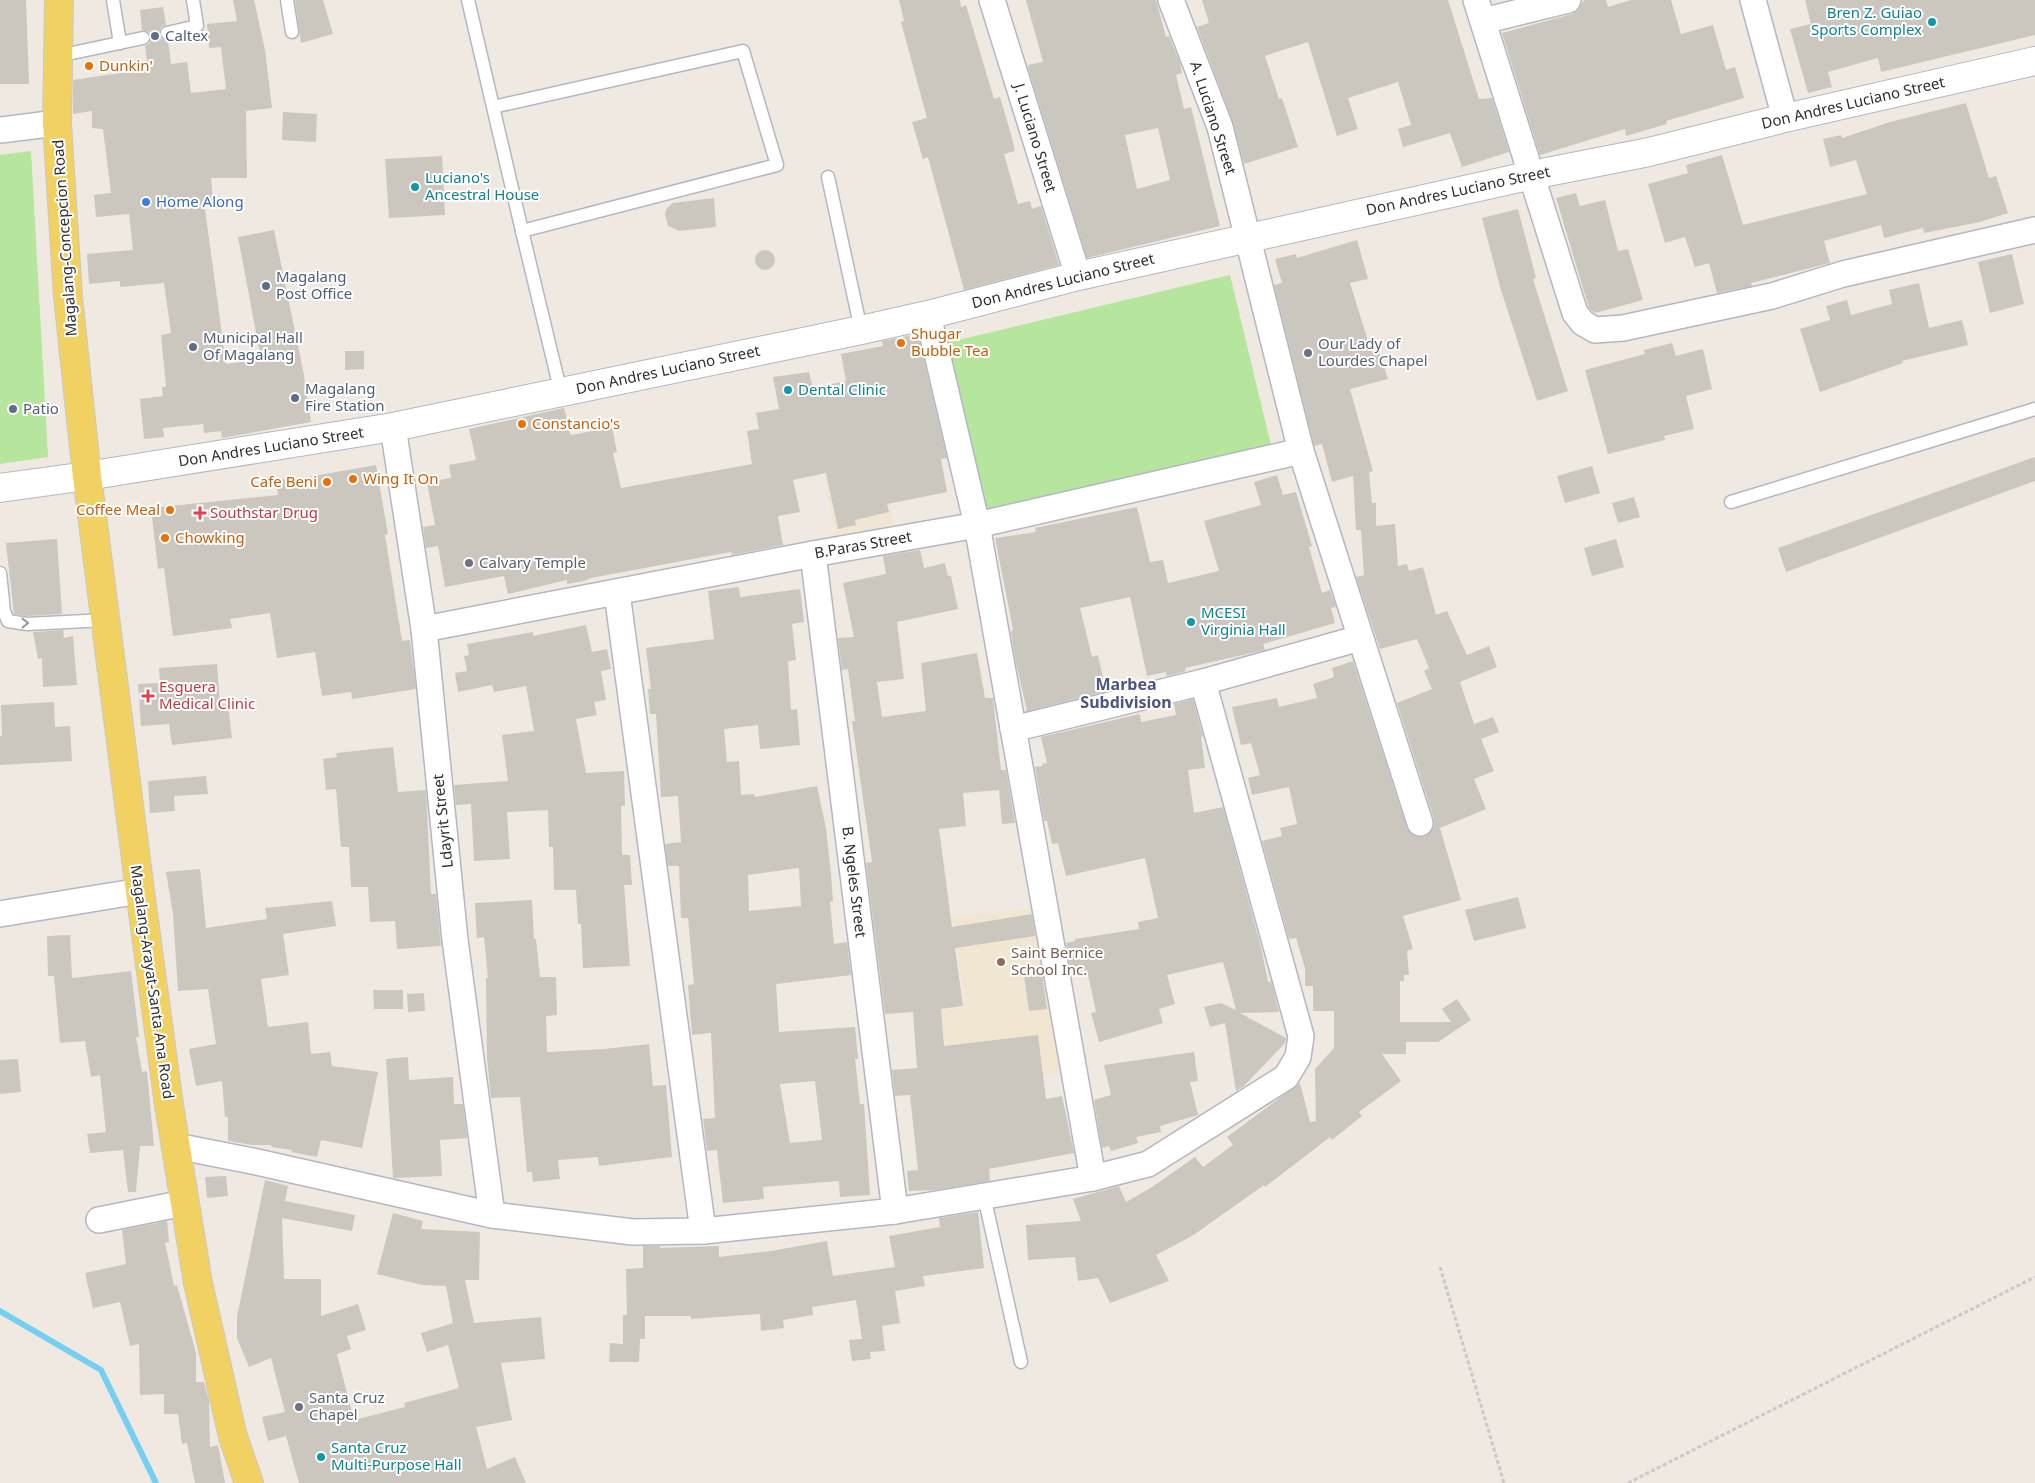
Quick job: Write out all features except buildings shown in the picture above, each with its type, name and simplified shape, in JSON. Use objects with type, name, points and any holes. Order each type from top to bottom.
[{"type":"main road","name":"Magalang-Concepcion Road","points":[[64,1],[58,56],[57,123],[68,297],[87,476]]},
{"type":"main road","name":"Magalang-Arayat-Santa Ana Road","points":[[87,476],[140,891],[184,1203],[198,1283],[230,1427],[249,1483]]},
{"type":"street","name":"J. Luciano Street","points":[[992,0],[1078,276]]},
{"type":"street","name":"A. Luciano Street","points":[[1171,0],[1220,127],[1300,451],[1420,823]]},
{"type":"street","points":[[1568,0],[1479,10],[1575,313],[1583,323],[1595,330],[1623,328],[1772,296],[1843,274],[2035,230]]},
{"type":"street","points":[[1753,0],[1785,118]]},
{"type":"street","name":"Don Andres Luciano Street","points":[[0,488],[392,428],[561,393],[928,315],[1078,276],[1532,175],[1649,152],[1785,118],[2035,61]]},
{"type":"street","points":[[0,130],[57,123]]},
{"type":"street","points":[[928,315],[977,525],[1093,1178]]},
{"type":"street","name":"Ldayrit Street","points":[[392,428],[424,629],[454,940],[492,1214]]},
{"type":"street","name":"B.Paras Street","points":[[424,629],[813,554],[977,525],[1300,451]]},
{"type":"street","name":"B. Ngeles Street","points":[[813,554],[895,1211]]},
{"type":"street","points":[[617,593],[703,1231]]},
{"type":"street","points":[[1013,729],[1203,682],[1360,638]]},
{"type":"street","points":[[176,1146],[492,1214],[633,1232],[703,1231],[895,1211],[1093,1178],[1148,1164],[1286,1077],[1298,1057],[1301,1036],[1203,682]]},
{"type":"street","points":[[0,914],[140,891]]},
{"type":"street","points":[[99,1220],[184,1203]]},
{"type":"lane","points":[[113,0],[120,43]]},
{"type":"lane","points":[[167,33],[197,26],[193,0]]},
{"type":"lane","points":[[287,0],[292,32]]},
{"type":"lane","points":[[468,0],[561,393]]},
{"type":"lane","points":[[58,56],[143,38]]},
{"type":"lane","points":[[493,107],[744,51],[777,165],[522,231]]},
{"type":"lane","points":[[828,177],[861,330]]},
{"type":"lane","points":[[1731,502],[2035,409]]},
{"type":"lane","points":[[0,573],[4,611],[8,621],[28,624],[106,620]]},
{"type":"lane","points":[[984,1196],[1021,1362]]},
{"type":"path","points":[[1440,1267],[1504,1483]]},
{"type":"path","points":[[1628,1483],[2035,1277]]},
{"type":"shaded area","points":[[882,463],[894,524],[836,536],[824,475]]},
{"type":"shaded area","name":"Saint Bernice School Inc.","points":[[1034,908],[1063,1073],[950,1089],[941,1011],[965,1007],[953,917]]},
{"type":"green space","points":[[31,151],[48,457],[0,464],[0,155]]},
{"type":"green space","points":[[1230,275],[1271,445],[983,514],[942,344]]},
{"type":"waterway","points":[[0,1311],[101,1370],[156,1483]]},
{"type":"place","name":"Bren Z. Guiao Sports Complex","points":[[1932,22]]},
{"type":"place","name":"Caltex","points":[[155,36]]},
{"type":"place","name":"Dunkin'","points":[[89,66]]},
{"type":"place","name":"Luciano's Ancestral House","points":[[415,187]]},
{"type":"place","name":"Home Along","points":[[146,202]]},
{"type":"place","name":"Magalang Post Office","points":[[266,286]]},
{"type":"place","name":"Shugar Bubble Tea","points":[[901,343]]},
{"type":"place","name":"Municipal Hall Of Magalang","points":[[193,347]]},
{"type":"place","name":"Our Lady of Lourdes Chapel","points":[[1308,353]]},
{"type":"place","name":"Dental Clinic","points":[[788,390]]},
{"type":"place","name":"Magalang Fire Station","points":[[295,398]]},
{"type":"place","name":"Patio","points":[[13,409]]},
{"type":"place","name":"Constancio's","points":[[522,424]]},
{"type":"place","name":"Wing It On","points":[[353,479]]},
{"type":"place","name":"Cafe Beni","points":[[327,482]]},
{"type":"place","name":"Coffee Meal","points":[[170,510]]},
{"type":"place","name":"Southstar Drug","points":[[200,513]]},
{"type":"place","name":"Chowking","points":[[165,538]]},
{"type":"place","name":"Calvary Temple","points":[[469,563]]},
{"type":"place","name":"MCESI Virginia Hall","points":[[1191,622]]},
{"type":"place","name":"Esguera Medical Clinic","points":[[148,696]]},
{"type":"place","name":"Saint Bernice School Inc.","points":[[1001,962]]},
{"type":"place","name":"Santa Cruz Chapel","points":[[299,1407]]},
{"type":"place","name":"Santa Cruz Multi-Purpose Hall","points":[[321,1457]]},
{"type":"district","name":"Marbea Subdivision","points":[[1126,693]]}]
